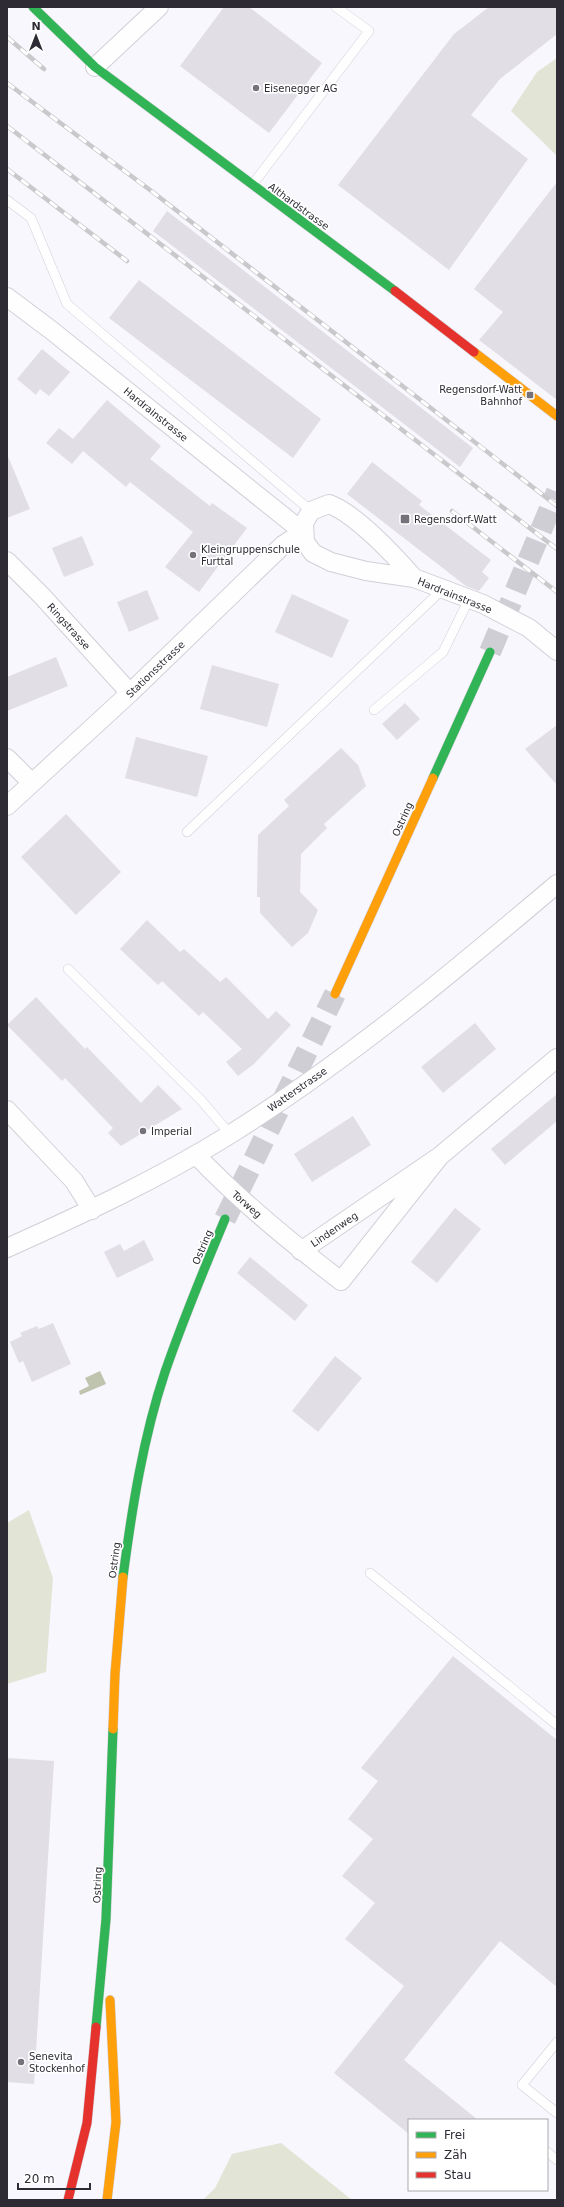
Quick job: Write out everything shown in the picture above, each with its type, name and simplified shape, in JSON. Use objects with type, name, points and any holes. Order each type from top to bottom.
[{"type":"main road","name":"Althardstrasse","points":[[33,7],[95,67],[340,250],[557,416]]},
{"type":"main road","name":"Ostring","points":[[335,994],[490,652]]},
{"type":"main road","name":"Ostring","points":[[68,2200],[88,2123],[106,1919],[115,1674],[124,1564],[130,1526],[145,1447],[165,1373],[194,1292],[225,1220]]},
{"type":"main road","name":"Ostring","points":[[106,1919],[116,2122],[107,2200]]},
{"type":"street","points":[[95,67],[158,7]]},
{"type":"street","name":"Hardrainstrasse","points":[[7,297],[51,330],[303,532],[305,542],[313,553],[331,562],[366,571],[414,578],[469,599],[529,628],[557,651]]},
{"type":"street","name":"Hardrainstrasse","points":[[311,511],[329,504],[342,508],[400,562],[414,578]]},
{"type":"street","points":[[303,532],[304,523],[311,511]]},
{"type":"street","name":"Stationsstrasse","points":[[7,806],[130,693],[283,545],[303,532]]},
{"type":"street","name":"Ringstrasse","points":[[7,561],[42,596],[130,693]]},
{"type":"street","points":[[7,758],[32,783]]},
{"type":"street","name":"Watterstrasse","points":[[7,1248],[92,1210],[196,1155],[306,1084],[445,979],[557,884]]},
{"type":"street","name":"Lindenweg","points":[[440,1156],[341,1281],[301,1251],[440,1156],[557,1058]]},
{"type":"street","points":[[7,1110],[74,1181],[92,1210]]},
{"type":"street","name":"Torweg","points":[[196,1155],[217,1178],[301,1251]]},
{"type":"lane","points":[[253,185],[368,31],[336,7]]},
{"type":"lane","points":[[7,200],[31,218],[67,304],[311,511]]},
{"type":"lane","points":[[187,832],[443,589]]},
{"type":"lane","points":[[374,710],[443,652],[469,599]]},
{"type":"lane","points":[[68,969],[200,1099],[230,1134]]},
{"type":"lane","points":[[370,1573],[557,1725]]},
{"type":"lane","points":[[557,2042],[522,2086],[557,2113]]},
{"type":"lane","points":[[548,2153],[557,2160]]},
{"type":"shaded area","points":[[557,58],[556,155],[511,111],[537,72]]},
{"type":"shaded area","points":[[100,1371],[106,1384],[80,1395],[79,1391],[89,1386],[85,1378]]},
{"type":"shaded area","points":[[29,1510],[53,1578],[46,1672],[7,1684],[7,1523]]},
{"type":"shaded area","points":[[281,2143],[352,2200],[203,2200],[215,2188],[232,2154]]},
{"type":"building","name":"Eisenegger AG","points":[[224,7],[249,7],[322,63],[269,133],[180,66]]},
{"type":"building","points":[[489,7],[557,7],[557,34],[500,79],[471,115],[528,159],[449,270],[338,185],[454,34]]},
{"type":"building","points":[[557,182],[557,400],[479,340],[503,312],[474,289]]},
{"type":"building","points":[[167,211],[473,448],[460,467],[153,231]]},
{"type":"building","points":[[139,280],[321,419],[293,458],[109,318]]},
{"type":"building","points":[[42,349],[70,372],[49,396],[40,389],[36,395],[17,379]]},
{"type":"building","points":[[107,400],[161,446],[150,459],[210,506],[212,503],[247,528],[199,592],[165,567],[193,532],[130,482],[126,487],[83,451],[72,464],[46,443],[59,428],[73,439]]},
{"type":"building","points":[[7,454],[30,509],[7,518]]},
{"type":"building","points":[[372,462],[422,501],[419,505],[491,560],[482,572],[489,578],[479,591],[466,586],[347,494]]},
{"type":"building","points":[[82,536],[94,565],[64,577],[52,548]]},
{"type":"building","points":[[147,590],[159,619],[129,632],[117,602]]},
{"type":"building","points":[[292,594],[349,620],[332,658],[275,632]]},
{"type":"building","points":[[56,657],[68,686],[7,711],[7,677]]},
{"type":"building","points":[[212,665],[279,684],[267,727],[200,709]]},
{"type":"building","points":[[405,703],[420,719],[397,740],[382,724]]},
{"type":"building","points":[[557,725],[557,785],[525,749]]},
{"type":"building","points":[[136,737],[208,756],[197,797],[125,778]]},
{"type":"building","points":[[341,748],[358,765],[366,786],[324,824],[327,828],[301,854],[300,892],[318,910],[308,933],[292,947],[260,913],[260,897],[257,897],[258,835],[289,806],[284,800]]},
{"type":"building","points":[[66,814],[121,872],[76,915],[21,857]]},
{"type":"building","points":[[147,920],[180,952],[184,949],[220,982],[226,977],[268,1019],[276,1011],[291,1025],[254,1064],[238,1076],[226,1062],[242,1049],[203,1012],[199,1016],[162,981],[158,985],[120,949]]},
{"type":"building","points":[[36,997],[85,1049],[87,1047],[141,1103],[158,1085],[182,1109],[121,1146],[108,1133],[113,1128],[65,1078],[62,1081],[7,1025]]},
{"type":"building","points":[[475,1023],[496,1049],[443,1093],[421,1067]]},
{"type":"building","points":[[557,1094],[557,1121],[505,1165],[491,1149]]},
{"type":"building","points":[[353,1116],[371,1145],[312,1182],[294,1154]]},
{"type":"building","points":[[455,1208],[481,1229],[437,1283],[411,1262]]},
{"type":"building","points":[[144,1240],[154,1260],[117,1278],[104,1252],[120,1244],[124,1251]]},
{"type":"building","points":[[250,1257],[308,1305],[295,1321],[237,1273]]},
{"type":"building","points":[[53,1323],[71,1364],[32,1382],[23,1361],[19,1363],[10,1342],[22,1336],[20,1333],[37,1326],[39,1329]]},
{"type":"building","points":[[335,1356],[362,1378],[318,1432],[292,1411]]},
{"type":"building","points":[[453,1656],[557,1740],[557,1987],[500,1941],[404,2060],[477,2119],[408,2119],[408,2133],[334,2073],[404,1986],[345,1939],[375,1903],[342,1876],[373,1839],[348,1819],[378,1781],[361,1768]]},
{"type":"building","points":[[7,1758],[54,1761],[34,2084],[7,2082]]},
{"type":"tunnel","points":[[490,652],[557,492]]},
{"type":"tunnel","points":[[225,1219],[335,994]]},
{"type":"railway","points":[[7,37],[44,69]]},
{"type":"railway","points":[[7,83],[154,193],[557,506]]},
{"type":"railway","points":[[7,126],[557,549]]},
{"type":"railway","points":[[7,169],[127,261]]},
{"type":"railway","points":[[452,511],[557,592]]},
{"type":"traffic: fast","points":[[33,7],[95,67],[395,291]]},
{"type":"traffic: fast","points":[[433,778],[490,652]]},
{"type":"traffic: fast","points":[[123,1577],[139,1473],[157,1397],[179,1333],[225,1219]]},
{"type":"traffic: fast","points":[[96,2027],[106,1919],[113,1729]]},
{"type":"traffic: slow","points":[[474,352],[557,416]]},
{"type":"traffic: slow","points":[[335,994],[433,778]]},
{"type":"traffic: slow","points":[[113,1729],[115,1674],[123,1577]]},
{"type":"traffic: slow","points":[[107,2200],[116,2122],[110,2000]]},
{"type":"traffic: jam","points":[[395,291],[474,352]]},
{"type":"traffic: jam","points":[[68,2200],[87,2123],[96,2027]]},
{"type":"place","name":"Eisenegger AG","points":[[256,88]]},
{"type":"place","name":"Regensdorf-Watt Bahnhof","points":[[530,395]]},
{"type":"place","name":"Regensdorf-Watt","points":[[405,519]]},
{"type":"place","name":"Kleingruppenschule Furttal","points":[[193,555]]},
{"type":"place","name":"Imperial","points":[[143,1131]]},
{"type":"place","name":"Senevita Stockenhof","points":[[21,2062]]}]
